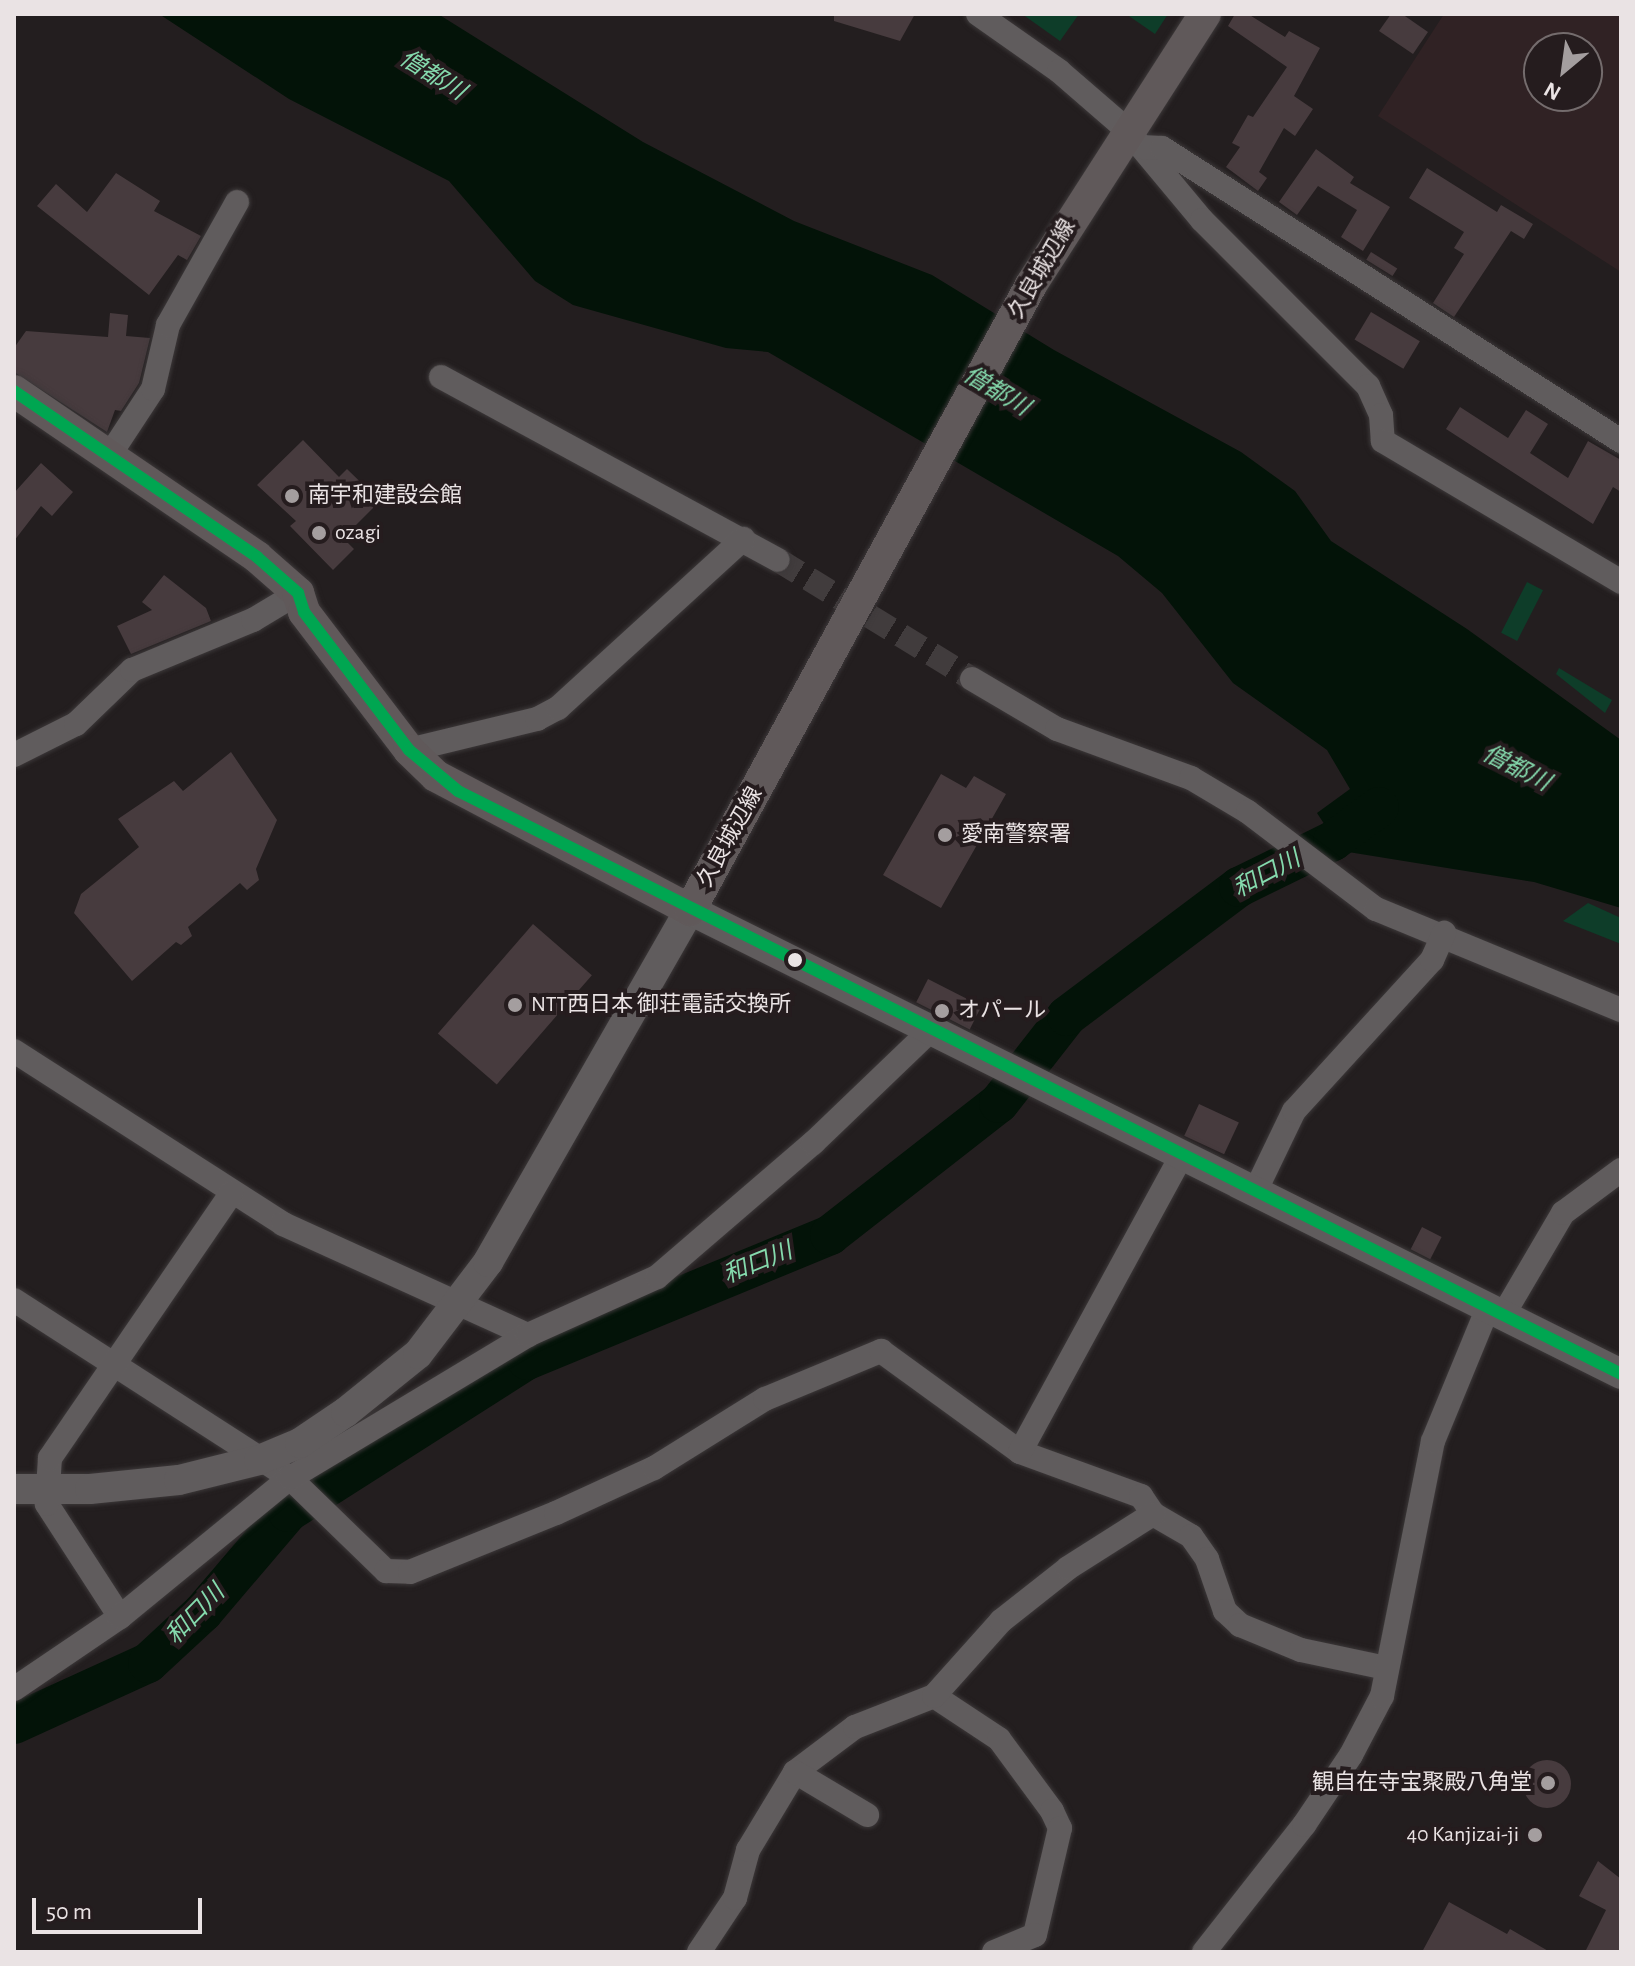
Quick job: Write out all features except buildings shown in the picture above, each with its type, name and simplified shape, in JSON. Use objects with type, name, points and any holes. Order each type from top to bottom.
[{"type":"main road","name":"久良城辺線","points":[[14,391],[257,557],[298,593],[304,612],[409,750],[458,791],[690,910],[1031,285],[1134,138],[1205,14]]},
{"type":"street","points":[[978,14],[1059,71],[1134,138],[1202,220],[1368,386],[1381,415],[1383,441],[1621,582]]},
{"type":"street","points":[[1134,138],[1162,148],[1621,441]]},
{"type":"street","points":[[109,456],[153,389],[168,325],[237,202]]},
{"type":"street","points":[[441,377],[778,560]]},
{"type":"street","points":[[409,750],[537,719],[558,708],[743,539]]},
{"type":"street","points":[[14,755],[76,724],[132,670],[253,620],[298,593]]},
{"type":"street","points":[[972,679],[1057,729],[1191,778],[1376,909],[1444,933],[1621,1010]]},
{"type":"street","points":[[14,1489],[179,1480],[259,1460],[300,1443],[346,1412],[418,1354],[461,1303],[690,910],[1494,1314],[1621,1374]]},
{"type":"street","points":[[1254,1194],[1294,1111],[1432,960],[1444,933]]},
{"type":"street","points":[[14,1689],[120,1617],[295,1484],[528,1335],[657,1277],[813,1143],[931,1030]]},
{"type":"street","points":[[14,1051],[283,1224],[528,1335]]},
{"type":"street","points":[[1020,1452],[1181,1157]]},
{"type":"street","points":[[1204,1952],[1351,1755],[1382,1696],[1433,1441],[1494,1314],[1563,1213],[1621,1170]]},
{"type":"street","points":[[120,1617],[47,1504],[50,1458],[232,1192]]},
{"type":"street","points":[[14,1300],[295,1484],[386,1571],[410,1572],[654,1468],[765,1399],[881,1351],[1020,1452],[1053,1468],[1115,1484],[1141,1496],[1153,1514],[1191,1536],[1207,1559],[1225,1611],[1240,1625],[1301,1650],[1386,1668]]},
{"type":"street","points":[[699,1952],[735,1898],[748,1850],[795,1772],[855,1727],[934,1696],[1001,1621],[1068,1568],[1153,1514]]},
{"type":"street","points":[[934,1696],[999,1739],[1052,1811],[1060,1828],[1044,1944],[994,1952]]},
{"type":"street","points":[[795,1772],[867,1815]]},
{"type":"shaded area","points":[[1444,14],[1621,14],[1621,272],[1378,116]]},
{"type":"green space","points":[[1022,14],[1079,14],[1060,41]]},
{"type":"green space","points":[[1126,14],[1168,14],[1155,34]]},
{"type":"green space","points":[[1527,582],[1543,590],[1517,641],[1501,633]]},
{"type":"green space","points":[[1559,668],[1612,700],[1605,713],[1556,674]]},
{"type":"green space","points":[[1588,903],[1621,918],[1621,944],[1563,921]]},
{"type":"water","name":"僧都川","points":[[159,14],[438,14],[643,142],[794,221],[932,275],[1054,350],[1241,452],[1295,491],[1331,541],[1467,629],[1621,740],[1621,908],[1534,882],[1342,851],[1317,813],[1350,789],[1327,750],[1233,683],[1162,593],[1118,556],[768,352],[726,348],[573,305],[535,281],[449,181],[289,99]]},
{"type":"waterway","name":"和口川","points":[[14,1724],[148,1663],[203,1612],[288,1512],[527,1360],[830,1235],[999,1103],[1067,1016],[1239,887],[1333,841],[1379,807]]},
{"type":"tunnel","points":[[778,560],[972,679]]},
{"type":"transit line","points":[[14,391],[257,557],[298,593],[304,612],[409,750],[458,791],[1621,1374]]},
{"type":"place","name":"南宇和建設会館","points":[[292,496]]},
{"type":"place","name":"ozagi","points":[[319,533]]},
{"type":"place","name":"愛南警察署","points":[[945,835]]},
{"type":"place","name":"NTT西日本 御荘電話交換所","points":[[515,1005]]},
{"type":"place","name":"オパール","points":[[942,1011]]},
{"type":"place","name":"観自在寺宝聚殿八角堂","points":[[1548,1783]]},
{"type":"place","name":"40 Kanjizai-ji","points":[[1535,1835]]}]
